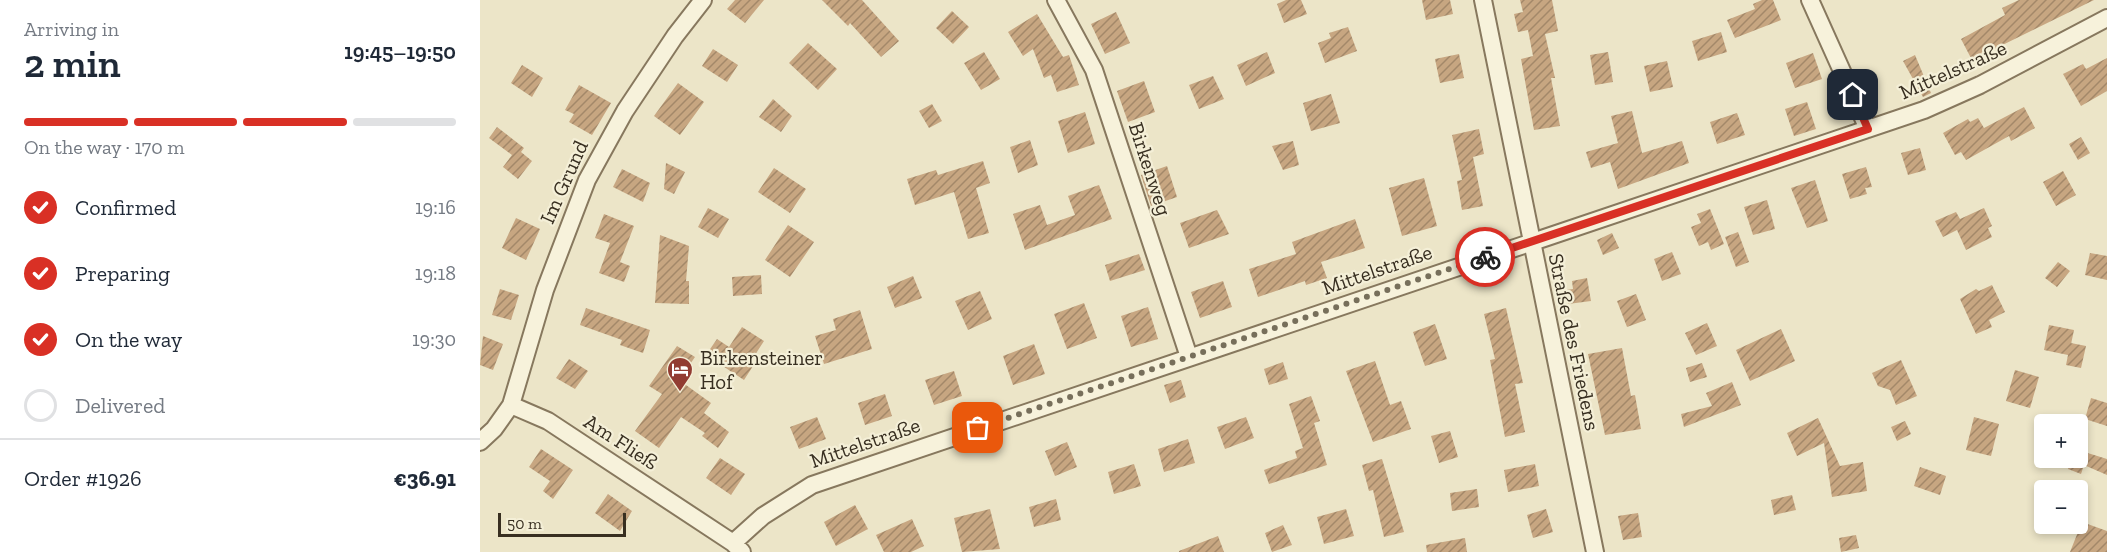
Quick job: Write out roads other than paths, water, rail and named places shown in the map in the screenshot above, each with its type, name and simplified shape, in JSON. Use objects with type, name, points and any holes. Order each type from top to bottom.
[{"type":"street","name":"Im Grund","points":[[511,405],[545,290],[587,180],[625,111],[675,36],[703,0]]},
{"type":"street","name":"Birkenweg","points":[[1056,0],[1094,70],[1188,357]]},
{"type":"street","name":"Straße des Friedens","points":[[1483,0],[1530,242],[1595,552]]},
{"type":"street","points":[[1810,0],[1868,129]]},
{"type":"street","name":"Mittelstraße","points":[[738,547],[763,516],[812,485],[1924,110],[1980,85],[2107,18]]},
{"type":"street","points":[[480,442],[494,429],[511,405]]},
{"type":"street","name":"Am Fließ","points":[[511,405],[548,421],[738,547]]},
{"type":"place","name":"Birkensteiner Hof","points":[[680,393]]}]
